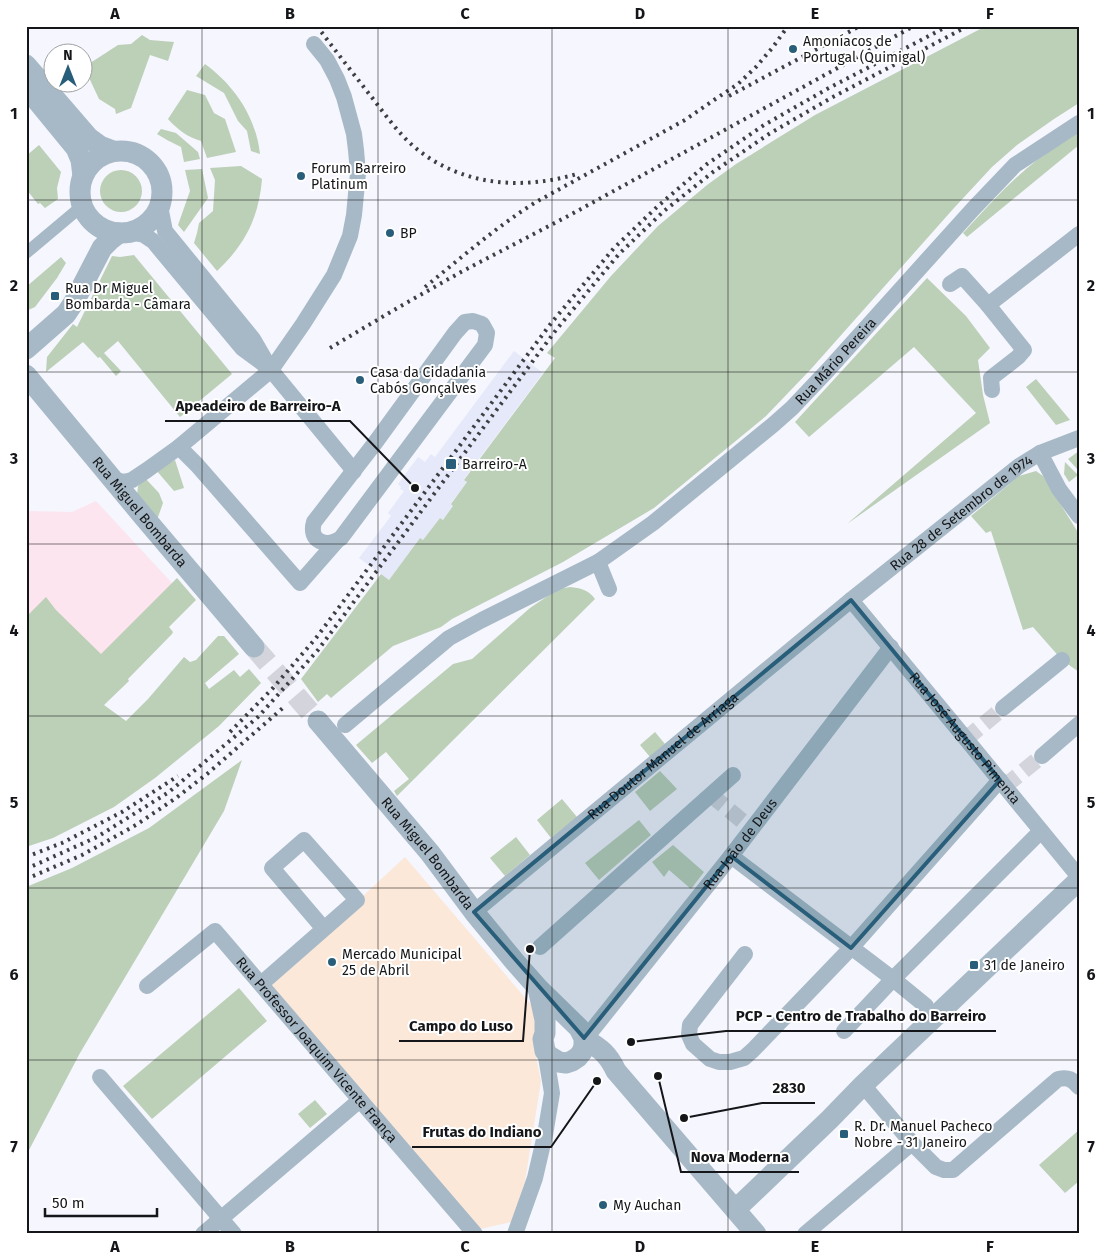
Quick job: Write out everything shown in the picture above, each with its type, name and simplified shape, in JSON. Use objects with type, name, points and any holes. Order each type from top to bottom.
[{"type":"street","points":[[124,486],[179,447],[271,370],[334,275],[350,236],[358,173],[354,134],[344,97],[327,60],[314,44]]},
{"type":"street","points":[[26,65],[89,138],[100,146],[113,151],[128,151],[138,154],[156,169],[162,181],[163,198],[161,211],[165,231],[253,339],[271,370],[354,471]]},
{"type":"street","points":[[26,87],[76,148],[81,160],[83,176]]},
{"type":"street","name":"Rua Mário Pereira","points":[[346,725],[449,638],[598,562],[653,523],[774,424],[828,370],[972,209],[1015,165],[1079,123]]},
{"type":"street","points":[[26,332],[54,308],[63,298],[72,281],[90,242],[91,230],[80,189],[83,176],[91,163],[113,151]]},
{"type":"street","points":[[26,349],[66,314],[102,248],[110,240],[140,229],[152,220],[160,208],[163,198]]},
{"type":"street","points":[[85,212],[103,229],[144,235],[153,241],[242,348],[271,370]]},
{"type":"street","points":[[26,253],[85,212]]},
{"type":"street","points":[[988,305],[1079,234]]},
{"type":"street","points":[[950,284],[962,276],[1024,350],[991,378],[992,390]]},
{"type":"street","points":[[179,447],[300,583],[341,538],[485,345],[487,333],[482,324],[473,321],[465,322],[455,333],[354,471],[314,522],[312,529],[314,537],[322,542],[336,542]]},
{"type":"street","name":"Rua Miguel Bombarda","points":[[26,375],[124,486],[254,647]]},
{"type":"street","name":"Rua 28 de Setembro de 1974","points":[[851,600],[1019,466],[1040,453],[1079,438]]},
{"type":"street","points":[[1040,453],[1059,489],[1079,516]]},
{"type":"street","points":[[598,562],[610,589]]},
{"type":"street","name":"Rua José Augusto Pimenta","points":[[851,600],[1041,830],[1079,879]]},
{"type":"street","name":"Rua Doutor Manuel de Arriaga","points":[[474,912],[851,600]]},
{"type":"street","name":"Rua João de Deus","points":[[552,1093],[578,1044],[593,1029],[731,856],[891,647]]},
{"type":"street","points":[[1003,708],[1062,660]]},
{"type":"street","name":"Rua Miguel Bombarda","points":[[318,721],[430,853],[474,912],[538,988],[578,1044],[597,1046],[610,1059],[616,1071],[756,1234]]},
{"type":"street","points":[[1042,756],[1079,724]]},
{"type":"street","points":[[540,947],[733,774]]},
{"type":"street","points":[[745,954],[690,1024],[689,1035],[693,1044],[710,1059],[719,1062],[730,1062],[744,1058],[851,948],[1000,780]]},
{"type":"street","points":[[844,1031],[1041,830]]},
{"type":"street","points":[[261,984],[357,900],[304,840],[272,868],[324,928]]},
{"type":"street","points":[[731,856],[926,1006]]},
{"type":"street","points":[[736,1209],[1079,879]]},
{"type":"street","name":"Rua Professor Joaquim Vicente França","points":[[148,986],[215,931],[475,1234]]},
{"type":"street","name":"Rua Miguel Bombarda","points":[[538,988],[543,1008],[545,1042],[548,1056],[559,1062],[566,1062],[578,1044]]},
{"type":"street","points":[[515,1234],[535,1178],[552,1093],[545,1042],[549,1027],[554,1023],[567,1021],[578,1044]]},
{"type":"street","points":[[100,1076],[234,1234]]},
{"type":"street","points":[[863,1085],[912,1142],[936,1167],[944,1170],[953,1170],[1058,1079],[1066,1077],[1073,1080],[1079,1087]]},
{"type":"street","points":[[203,1234],[360,1100]]},
{"type":"street","points":[[805,1234],[912,1142]]},
{"type":"highlighted area","points":[[851,600],[1000,780],[851,948],[731,856],[584,1038],[474,912]]},
{"type":"shaded area","points":[[514,351],[543,373],[464,479],[467,482],[451,503],[454,506],[443,520],[440,518],[423,540],[420,538],[389,580],[359,558],[391,516],[388,513],[404,491],[400,489],[401,487],[398,484],[418,457],[425,462],[431,454],[435,457]]},
{"type":"shaded area","points":[[96,501],[184,596],[92,670],[26,645],[26,508],[28,511],[72,512]]},
{"type":"shaded area","points":[[405,857],[533,1007],[536,1032],[534,1047],[541,1081],[525,1181],[511,1222],[480,1229],[269,983]]},
{"type":"green space","points":[[986,26],[1079,26],[1079,103],[1017,145],[992,167],[811,369],[766,416],[654,508],[563,562],[452,619],[441,627],[393,646],[331,698],[327,694],[318,702],[301,679],[381,574],[389,580],[420,538],[423,540],[440,518],[443,520],[453,506],[451,504],[467,482],[464,480],[555,358],[547,353],[611,276],[658,226],[707,185],[736,164],[815,115]]},
{"type":"green space","points":[[142,35],[150,40],[174,42],[168,61],[150,55],[131,108],[116,114],[115,109],[99,99],[92,84],[92,62],[118,45],[131,44]]},
{"type":"green space","points":[[205,64],[216,72],[242,103],[254,127],[260,154],[251,151],[247,131],[238,121],[224,93],[196,76]]},
{"type":"green space","points":[[187,90],[205,95],[214,113],[225,119],[236,152],[207,158],[201,141],[183,132],[168,119]]},
{"type":"green space","points":[[161,129],[176,133],[198,152],[200,159],[184,162],[181,147],[157,134]]},
{"type":"green space","points":[[1079,132],[1079,145],[967,237],[963,233],[1027,168]]},
{"type":"green space","points":[[39,145],[61,172],[57,188],[58,199],[45,208],[40,203],[38,204],[26,189],[26,156]]},
{"type":"green space","points":[[241,166],[262,179],[258,206],[243,240],[217,271],[194,243],[199,223],[213,211],[215,180],[210,168]]},
{"type":"green space","points":[[202,169],[208,198],[184,232],[178,225],[190,191],[185,170]]},
{"type":"green space","points":[[125,170],[133,173],[139,179],[142,191],[139,203],[133,209],[117,212],[109,209],[103,203],[100,187],[103,179],[109,173]]},
{"type":"green space","points":[[134,255],[232,374],[180,417],[118,341],[104,353],[121,371],[116,376],[100,357],[98,358],[83,342],[46,372],[47,357],[73,324],[77,327],[112,256]]},
{"type":"green space","points":[[61,257],[66,263],[57,278],[35,307],[26,311],[26,287]]},
{"type":"green space","points":[[927,278],[966,316],[990,348],[978,360],[983,395],[990,423],[847,524],[976,413],[914,347],[809,437],[795,422]]},
{"type":"green space","points":[[1036,379],[1070,420],[1056,425],[1026,387]]},
{"type":"green space","points":[[1079,451],[1079,471],[1068,459]]},
{"type":"green space","points":[[175,460],[184,488],[174,491],[156,470]]},
{"type":"green space","points":[[1065,462],[1078,475],[1069,482],[1064,474]]},
{"type":"green space","points":[[1036,471],[1043,476],[1079,534],[1079,672],[1062,660],[1033,627],[1023,630],[991,531],[986,533],[971,516],[1019,476]]},
{"type":"green space","points":[[145,478],[159,493],[163,503],[157,520],[137,495],[138,486]]},
{"type":"green space","points":[[177,578],[196,600],[169,627],[173,632],[172,634],[104,705],[126,721],[148,699],[184,657],[190,662],[196,660],[218,636],[224,636],[239,654],[205,683],[209,689],[234,670],[240,677],[249,669],[261,683],[219,726],[155,778],[114,807],[53,838],[26,847],[26,617],[46,597],[56,610],[101,654]]},
{"type":"green space","points":[[570,587],[584,590],[595,599],[397,796],[394,791],[409,779],[386,752],[372,763],[356,745],[453,664],[472,659],[530,608],[558,589]]},
{"type":"green space","points":[[655,732],[665,744],[650,757],[640,745]]},
{"type":"green space","points":[[242,760],[224,811],[80,1053],[26,1158],[26,887],[72,868],[149,828]]},
{"type":"green space","points":[[660,771],[677,789],[650,811],[635,792]]},
{"type":"green space","points":[[562,799],[577,817],[551,838],[537,820]]},
{"type":"green space","points":[[639,820],[651,835],[599,880],[585,863]]},
{"type":"green space","points":[[516,837],[530,855],[505,876],[490,858]]},
{"type":"green space","points":[[673,845],[704,872],[691,889],[669,870],[664,877],[652,862]]},
{"type":"green space","points":[[239,988],[267,1021],[152,1119],[123,1086]]},
{"type":"green space","points":[[315,1100],[327,1114],[310,1128],[298,1114]]},
{"type":"green space","points":[[1079,1130],[1079,1181],[1065,1193],[1039,1165]]},
{"type":"tunnel","points":[[254,647],[318,721]]},
{"type":"tunnel","points":[[966,739],[1003,708]]},
{"type":"tunnel","points":[[1005,786],[1042,756]]},
{"type":"tunnel","points":[[711,795],[752,829]]},
{"type":"railway","points":[[317,26],[398,131],[418,150],[436,162],[474,178],[494,182],[535,182],[577,174]]},
{"type":"railway","points":[[425,287],[493,232],[536,202],[685,120],[738,84],[756,67],[788,26]]},
{"type":"railway","points":[[729,96],[860,26]]},
{"type":"railway","points":[[330,348],[461,272],[570,215],[914,26]]},
{"type":"railway","points":[[230,732],[273,688],[316,638],[552,322],[614,248],[658,206],[707,164],[764,125],[827,89],[948,26]]},
{"type":"railway","points":[[26,869],[97,837],[169,792],[258,717],[318,650],[556,330],[619,254],[664,211],[713,172],[769,134],[831,98],[968,26]]},
{"type":"railway","points":[[26,879],[82,855],[136,825],[207,774],[284,707]]},
{"type":"railway","points":[[26,857],[62,843],[122,812],[178,776]]},
{"type":"place","name":"Amoníacos de Portugal (Quimigal)","points":[[793,49]]},
{"type":"place","name":"Forum Barreiro Platinum","points":[[301,176]]},
{"type":"place","name":"BP","points":[[390,233]]},
{"type":"place","name":"Rua Dr Miguel Bombarda - Câmara","points":[[55,296]]},
{"type":"place","name":"Casa da Cidadania Cabós Gonçalves","points":[[360,380]]},
{"type":"place","name":"Barreiro-A","points":[[451,464]]},
{"type":"place","name":"Apeadeiro de Barreiro-A","points":[[415,488]]},
{"type":"place","name":"Campo do Luso","points":[[530,949]]},
{"type":"place","name":"Mercado Municipal 25 de Abril","points":[[332,962]]},
{"type":"place","name":"31 de Janeiro","points":[[974,965]]},
{"type":"place","name":"PCP - Centro de Trabalho do Barreiro","points":[[631,1042]]},
{"type":"place","name":"Nova Moderna","points":[[658,1076]]},
{"type":"place","name":"Frutas do Indiano","points":[[597,1081]]},
{"type":"place","name":"2830","points":[[684,1118]]},
{"type":"place","name":"R. Dr. Manuel Pacheco Nobre - 31 Janeiro","points":[[844,1134]]},
{"type":"place","name":"My Auchan","points":[[603,1205]]}]
